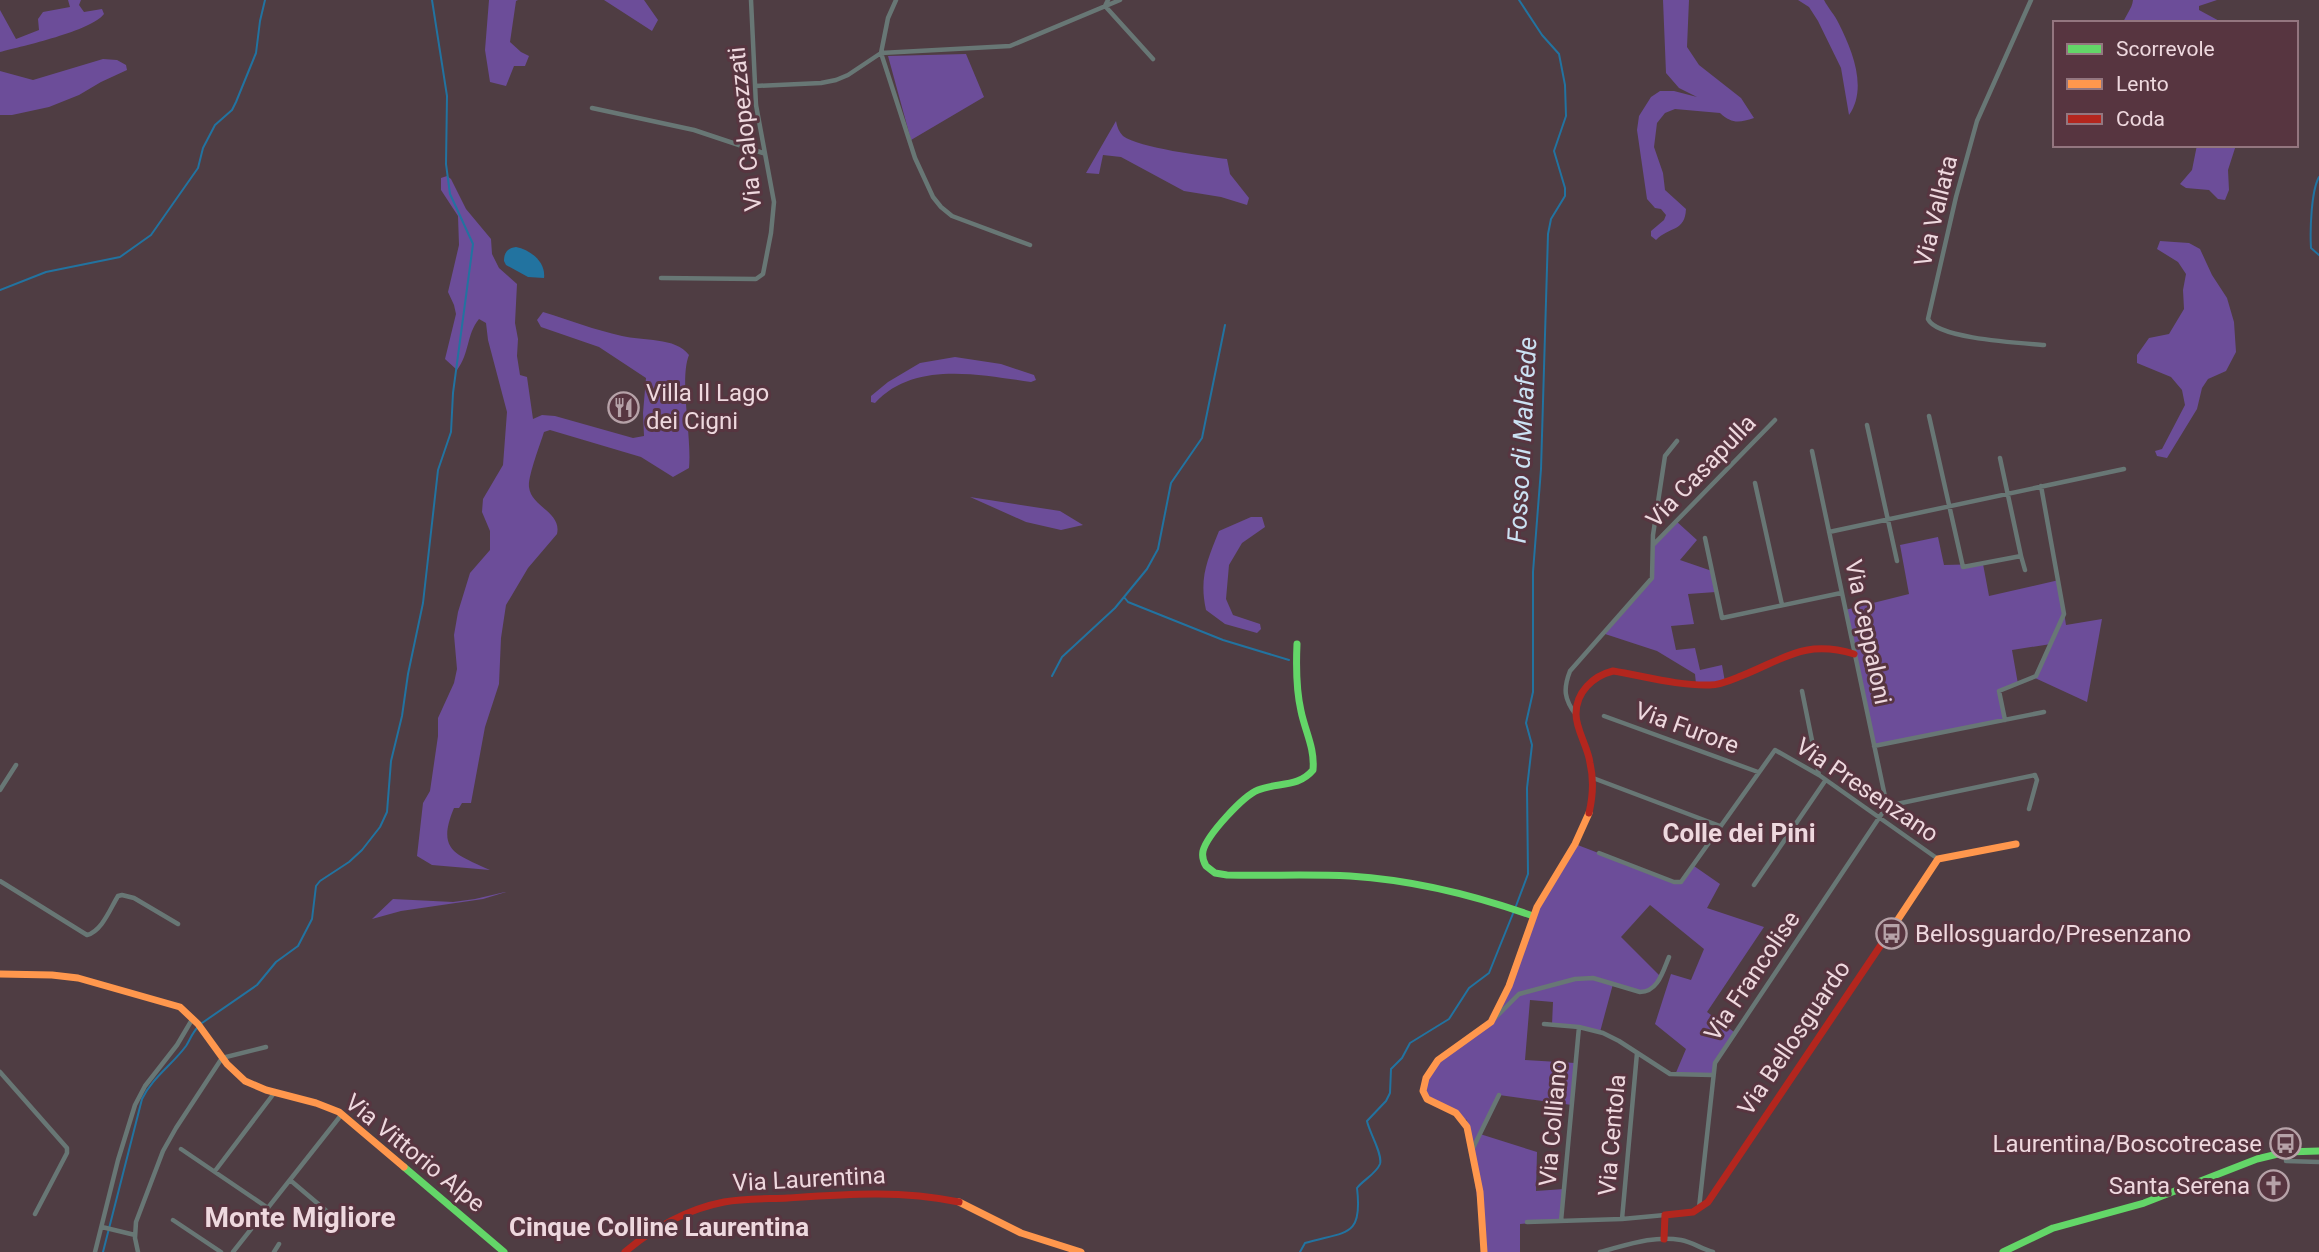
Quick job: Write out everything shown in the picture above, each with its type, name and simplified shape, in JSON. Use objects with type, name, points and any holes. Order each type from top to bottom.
[{"type":"street","name":"Via Calopezzati","points":[[661,278],[761,277],[774,207],[773,190],[757,120],[751,0]]},
{"type":"street","points":[[896,0],[887,23],[881,53],[917,164],[939,206],[955,217],[1030,246]]},
{"type":"street","points":[[1105,6],[1108,0]]},
{"type":"street","points":[[755,86],[830,82],[848,75],[881,53],[1010,46],[1119,0]]},
{"type":"street","name":"Via Vallata","points":[[2031,0],[1975,128],[1928,319],[1932,325],[1961,335],[2044,345]]},
{"type":"street","points":[[1105,6],[1153,59]]},
{"type":"street","points":[[592,108],[694,130],[764,153]]},
{"type":"street","points":[[1929,416],[1962,567],[2021,556]]},
{"type":"street","name":"Via Casapulla","points":[[1652,546],[1775,420]]},
{"type":"street","points":[[1867,425],[1897,561]]},
{"type":"street","name":"Via Casapulla","points":[[1576,715],[1564,693],[1570,671],[1651,581],[1654,572],[1652,546],[1665,456],[1677,441]]},
{"type":"street","name":"Via Ceppaloni","points":[[1812,451],[1887,806]]},
{"type":"street","points":[[2000,458],[2025,570]]},
{"type":"street","points":[[1829,532],[2124,469]]},
{"type":"street","points":[[1755,483],[1782,606]]},
{"type":"street","points":[[2005,720],[1999,691],[2036,676],[2064,614],[2041,486]]},
{"type":"street","points":[[1705,538],[1722,618],[1841,593]]},
{"type":"street","points":[[1297,644],[1297,679],[1301,713],[1310,737],[1314,764],[1312,772],[1303,780],[1251,794],[1207,843],[1202,855],[1205,866],[1213,872],[1227,875],[1386,879],[1450,889],[1533,916]]},
{"type":"street","points":[[1491,1022],[1509,986],[1533,916],[1586,823],[1592,802],[1593,778],[1590,760],[1576,715],[1586,686],[1606,672],[1711,685],[1727,681],[1805,648],[1834,647],[1854,654]]},
{"type":"street","points":[[1802,691],[1819,775]]},
{"type":"street","points":[[1874,746],[2044,712]]},
{"type":"street","name":"Via Furore","points":[[1604,716],[1758,772]]},
{"type":"street","name":"Via Presenzano","points":[[1599,853],[1680,883],[1775,750],[1819,775],[1938,859]]},
{"type":"street","points":[[0,790],[16,765]]},
{"type":"street","points":[[1880,818],[1887,806],[2035,775],[2037,780],[2029,809]]},
{"type":"street","points":[[1593,778],[1720,826]]},
{"type":"street","points":[[1754,885],[1825,781]]},
{"type":"street","name":"Via Francolise","points":[[1697,1212],[1701,1203],[1712,1075],[1716,1061],[1880,818]]},
{"type":"street","points":[[1938,859],[2016,844]]},
{"type":"street","name":"Via Bellosguardo","points":[[1697,1212],[1710,1200],[1938,859]]},
{"type":"street","points":[[0,881],[87,935],[96,929],[118,896],[122,895],[178,924]]},
{"type":"street","points":[[1484,1252],[1481,1200],[1464,1121],[1454,1112],[1427,1099],[1424,1083],[1429,1073],[1438,1060],[1491,1022],[1519,994],[1575,979],[1593,978],[1646,992],[1659,980],[1669,957]]},
{"type":"street","name":"Via Vittorio Alpe","points":[[0,974],[83,978],[174,1004],[194,1020],[222,1058],[246,1082],[325,1105],[342,1114],[504,1252]]},
{"type":"street","points":[[95,1252],[107,1228],[118,1160],[135,1105],[144,1088],[194,1020]]},
{"type":"street","points":[[1544,1024],[1579,1027],[1609,1036],[1670,1074],[1712,1075]]},
{"type":"street","name":"Via Colliano","points":[[1561,1221],[1579,1027]]},
{"type":"street","points":[[138,1252],[135,1235],[139,1213],[167,1144],[222,1058],[266,1047]]},
{"type":"street","name":"Via Centola","points":[[1622,1219],[1637,1053]]},
{"type":"street","points":[[0,1072],[68,1149],[35,1214]]},
{"type":"street","points":[[215,1171],[276,1091]]},
{"type":"street","points":[[1472,1149],[1499,1095]]},
{"type":"street","points":[[233,1252],[342,1114]]},
{"type":"street","points":[[181,1149],[268,1208]]},
{"type":"street","points":[[2003,1252],[2053,1228],[2144,1203],[2246,1163],[2286,1152],[2319,1151]]},
{"type":"street","points":[[2286,1152],[2286,1161],[2319,1162]]},
{"type":"street","points":[[290,1180],[336,1219]]},
{"type":"street","name":"Via Laurentina","points":[[625,1252],[640,1238],[664,1224],[682,1215],[725,1202],[849,1192],[904,1194],[957,1201],[1021,1233],[1081,1252]]},
{"type":"street","points":[[1702,1194],[1710,1200]]},
{"type":"street","points":[[1527,1222],[1622,1219],[1697,1212]]},
{"type":"street","points":[[1664,1239],[1665,1215]]},
{"type":"street","points":[[173,1220],[221,1252]]},
{"type":"street","points":[[107,1228],[135,1235]]},
{"type":"street","points":[[1600,1252],[1638,1241],[1664,1239],[1679,1239],[1713,1252]]},
{"type":"street","points":[[1689,1243],[1691,1250]]},
{"type":"street","points":[[274,1252],[279,1244]]},
{"type":"shaded area","points":[[68,0],[81,0],[79,5],[84,12],[102,9],[104,14],[71,32],[0,52],[0,10],[16,39],[39,30],[38,19],[43,12],[70,7]]},
{"type":"shaded area","points":[[489,0],[518,0],[510,42],[529,56],[525,66],[514,66],[506,86],[490,82],[485,50]]},
{"type":"shaded area","points":[[604,0],[644,0],[658,20],[652,31]]},
{"type":"shaded area","points":[[1663,0],[1689,0],[1687,47],[1699,65],[1741,98],[1754,118],[1736,122],[1720,113],[1675,109],[1665,113],[1657,123],[1654,147],[1663,173],[1665,190],[1686,209],[1683,222],[1656,240],[1651,236],[1651,231],[1666,215],[1647,199],[1637,130],[1639,116],[1651,97],[1660,91],[1674,91],[1697,97],[1679,88],[1666,73]]},
{"type":"shaded area","points":[[1798,0],[1824,0],[1844,34],[1858,81],[1855,104],[1849,115],[1841,68],[1818,21],[1809,7]]},
{"type":"shaded area","points":[[2133,0],[2217,0],[2199,6],[2199,10],[2219,21],[2124,21]]},
{"type":"shaded area","points":[[966,54],[984,97],[911,140],[888,56]]},
{"type":"shaded area","points":[[103,59],[117,60],[126,65],[127,70],[49,107],[0,115],[0,71],[33,80]]},
{"type":"shaded area","points":[[1116,121],[1123,136],[1131,140],[1173,151],[1227,159],[1230,174],[1249,198],[1247,205],[1221,197],[1184,191],[1121,157],[1103,155],[1099,174],[1086,173]]},
{"type":"shaded area","points":[[2197,147],[2235,147],[2228,170],[2229,190],[2225,200],[2218,199],[2209,190],[2186,188],[2180,184],[2192,170]]},
{"type":"shaded area","points":[[447,176],[466,209],[491,239],[492,254],[499,268],[517,284],[517,356],[520,375],[527,377],[533,419],[542,415],[555,416],[633,438],[644,436],[646,378],[599,347],[541,327],[537,320],[543,312],[612,334],[667,342],[683,349],[689,355],[685,393],[689,468],[673,477],[641,457],[550,430],[544,432],[532,468],[529,487],[535,500],[555,520],[557,534],[528,568],[506,605],[499,684],[485,727],[471,803],[462,803],[459,808],[454,808],[447,834],[452,849],[459,855],[490,870],[432,865],[417,856],[423,803],[430,791],[438,718],[454,683],[457,669],[454,635],[458,612],[470,573],[490,550],[490,531],[482,512],[483,499],[503,465],[507,412],[486,323],[479,319],[475,325],[457,370],[445,359],[456,314],[448,292],[459,245],[458,216],[441,190],[441,178]]},
{"type":"shaded area","points":[[2160,241],[2189,243],[2200,249],[2227,298],[2234,322],[2236,352],[2226,371],[2208,379],[2202,388],[2197,409],[2167,458],[2157,456],[2155,451],[2162,449],[2185,405],[2182,390],[2171,377],[2137,363],[2137,355],[2149,338],[2169,334],[2184,309],[2186,274],[2178,262],[2157,249]]},
{"type":"shaded area","points":[[955,357],[1001,364],[1034,375],[1036,380],[1031,382],[970,374],[928,376],[891,389],[875,403],[871,402],[871,396],[888,382],[920,363]]},
{"type":"shaded area","points":[[970,497],[1060,511],[1083,525],[1061,530],[1026,522]]},
{"type":"shaded area","points":[[1251,517],[1262,517],[1265,527],[1242,543],[1229,565],[1226,599],[1233,615],[1260,624],[1261,629],[1257,633],[1225,624],[1206,610],[1203,588],[1208,561],[1219,531]]},
{"type":"shaded area","points":[[1676,521],[1697,540],[1680,560],[1712,571],[1716,592],[1688,594],[1694,624],[1671,626],[1676,650],[1695,648],[1700,670],[1722,665],[1725,682],[1696,684],[1695,674],[1657,651],[1602,633],[1652,578],[1652,546]]},
{"type":"shaded area","points":[[1938,537],[1944,565],[1983,564],[1989,596],[2059,580],[2066,625],[2102,619],[2087,702],[2035,678],[2051,644],[2012,650],[2018,684],[2002,689],[1999,696],[2005,720],[1874,746],[1845,610],[1909,594],[1900,545]]},
{"type":"shaded area","points":[[1575,844],[1674,882],[1680,883],[1694,866],[1720,884],[1707,908],[1764,927],[1707,1012],[1734,1032],[1715,1063],[1712,1075],[1675,1075],[1686,1049],[1655,1024],[1671,974],[1691,980],[1704,949],[1650,905],[1621,937],[1661,977],[1650,988],[1639,991],[1613,984],[1600,1032],[1552,1025],[1553,1002],[1530,1000],[1525,1060],[1575,1063],[1572,1105],[1499,1095],[1480,1134],[1537,1152],[1536,1191],[1564,1189],[1561,1221],[1520,1224],[1520,1252],[1484,1252],[1467,1120],[1430,1101],[1423,1088],[1434,1066],[1491,1022],[1506,991],[1533,916]]},
{"type":"shaded area","points":[[506,892],[483,899],[401,911],[372,919],[393,899],[453,902]]},
{"type":"water","points":[[516,247],[527,251],[540,262],[544,278],[528,277],[506,265],[505,253]]},
{"type":"waterway","points":[[0,290],[46,272],[120,257],[151,235],[198,168],[203,148],[215,125],[232,110],[236,102],[256,53],[265,0]]},
{"type":"waterway","points":[[202,1023],[257,985],[276,962],[298,946],[312,919],[316,886],[362,850],[380,827],[387,812],[391,761],[423,603],[438,470],[451,432],[453,393],[473,244],[450,194],[446,164],[447,96],[432,0]]},
{"type":"waterway","name":"Fosso di Malafede","points":[[1516,906],[1528,874],[1527,788],[1532,745],[1526,723],[1533,692],[1533,572],[1541,469],[1548,234],[1551,219],[1565,196],[1554,151],[1566,116],[1565,85],[1559,54],[1542,35],[1519,0]]},
{"type":"waterway","points":[[2319,177],[2313,201],[2311,232],[2311,248],[2319,255]]},
{"type":"waterway","points":[[1052,676],[1062,657],[1115,608],[1147,569],[1158,549],[1171,483],[1202,438],[1225,325]]},
{"type":"waterway","points":[[1124,597],[1128,602],[1223,640],[1289,660]]},
{"type":"waterway","points":[[1300,1252],[1305,1243],[1341,1234],[1354,1224],[1357,1216],[1357,1188],[1380,1164],[1380,1155],[1367,1121],[1390,1093],[1391,1069],[1402,1058],[1410,1043],[1449,1019],[1469,988],[1489,973],[1514,911]]},
{"type":"waterway","points":[[103,1252],[142,1099],[186,1046],[198,1027]]},
{"type":"traffic: fast","points":[[1297,644],[1298,694],[1311,747],[1313,770],[1301,780],[1258,790],[1235,808],[1206,844],[1203,851],[1206,866],[1215,873],[1227,875],[1335,875],[1397,881],[1466,895],[1533,916]]},
{"type":"traffic: fast","points":[[2003,1252],[2053,1228],[2144,1203],[2257,1159],[2286,1152],[2319,1151]]},
{"type":"traffic: fast","points":[[404,1167],[504,1252]]},
{"type":"traffic: slow","points":[[1484,1252],[1480,1192],[1467,1127],[1456,1113],[1427,1099],[1423,1091],[1426,1078],[1438,1060],[1491,1022],[1509,986],[1537,907],[1575,844],[1589,813]]},
{"type":"traffic: slow","points":[[1889,933],[1938,859],[2016,844]]},
{"type":"traffic: slow","points":[[0,974],[78,978],[180,1007],[198,1024],[227,1064],[245,1081],[339,1112],[404,1167]]},
{"type":"traffic: slow","points":[[959,1202],[1021,1233],[1081,1252]]},
{"type":"traffic: jam","points":[[1589,813],[1592,776],[1576,714],[1582,692],[1599,677],[1613,671],[1673,682],[1714,685],[1808,650],[1837,650],[1854,654]]},
{"type":"traffic: jam","points":[[1664,1239],[1665,1215],[1693,1212],[1708,1202],[1889,933]]},
{"type":"traffic: jam","points":[[625,1252],[647,1235],[697,1209],[732,1201],[874,1194],[959,1202]]},
{"type":"place","name":"Villa Il Lago dei Cigni","points":[[623,407]]},
{"type":"place","name":"Bellosguardo/Presenzano","points":[[1892,934]]},
{"type":"place","name":"Laurentina/Boscotrecase","points":[[2285,1144]]},
{"type":"place","name":"Santa Serena","points":[[2273,1186]]},
{"type":"district","name":"Colle dei Pini","points":[[1739,833]]},
{"type":"district","name":"Monte Migliore","points":[[300,1217]]},
{"type":"district","name":"Cinque Colline Laurentina","points":[[659,1227]]}]
